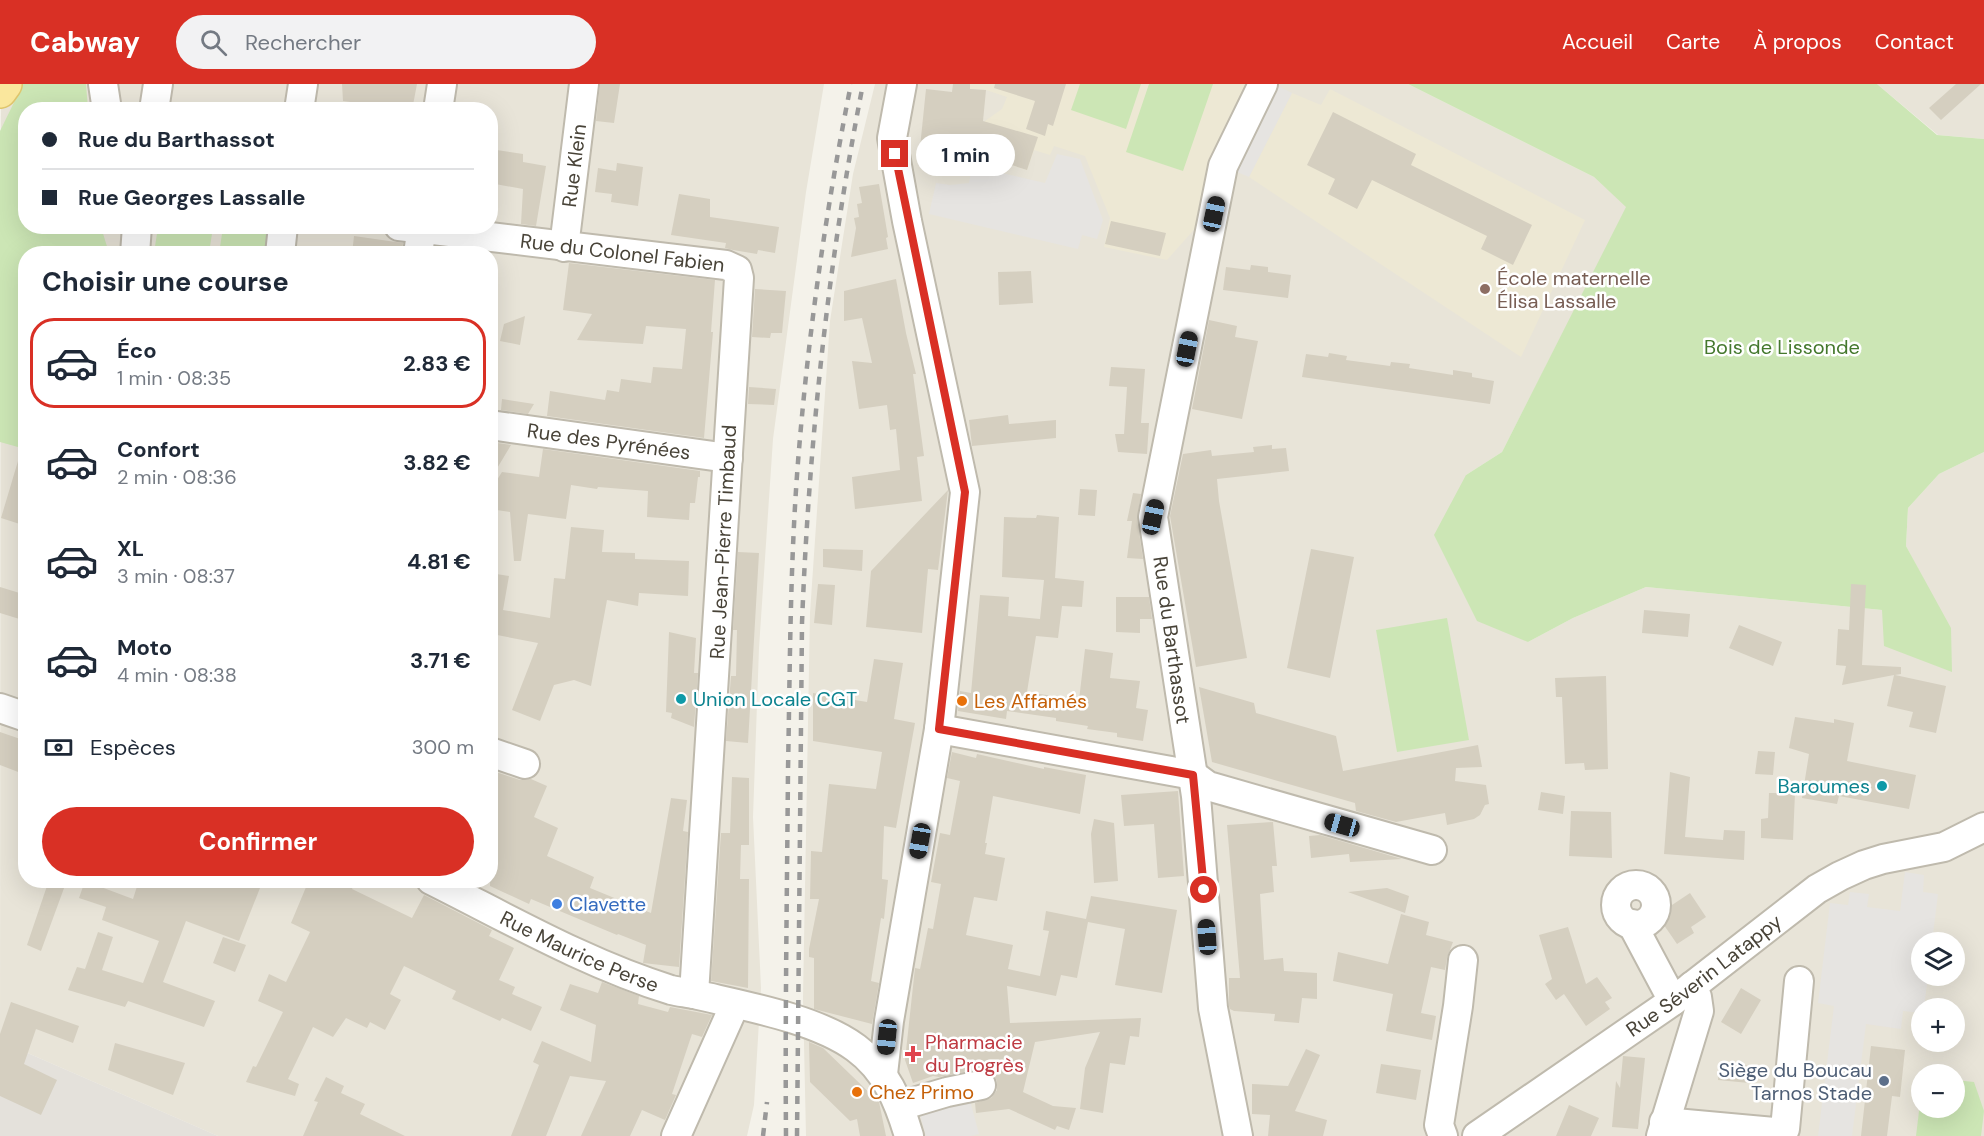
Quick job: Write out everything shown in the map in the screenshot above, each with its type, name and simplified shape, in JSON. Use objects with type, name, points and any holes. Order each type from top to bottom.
[{"type":"main road","points":[[0,91],[5,84]]},
{"type":"street","points":[[103,84],[106,102]]},
{"type":"street","points":[[155,102],[158,84]]},
{"type":"street","points":[[300,102],[303,84]]},
{"type":"street","points":[[439,102],[442,84]]},
{"type":"street","name":"Rue Klein","points":[[564,247],[584,84]]},
{"type":"street","points":[[883,1074],[889,1021],[939,729],[965,492],[907,221],[892,138],[902,84]]},
{"type":"street","name":"Rue du Barthassot","points":[[1238,1136],[1213,1008],[1193,775],[1153,517],[1223,166],[1263,84]]},
{"type":"street","name":"Rue du Colonel Fabien","points":[[415,234],[564,247],[726,265],[737,270]]},
{"type":"street","name":"Rue Jean-Pierre Timbaud","points":[[694,994],[739,278],[737,270]]},
{"type":"street","name":"Rue des Pyrénées","points":[[498,426],[728,458]]},
{"type":"street","points":[[0,708],[18,714]]},
{"type":"street","points":[[939,729],[1193,775],[1208,786],[1432,850]]},
{"type":"street","points":[[498,755],[525,764]]},
{"type":"street","name":"Rue Séverin Latappy","points":[[1477,1136],[1683,993],[1817,889],[1840,876],[1883,859],[1944,847],[1984,827]]},
{"type":"street","name":"Rue Séverin Latappy","points":[[1944,847],[1965,850],[1984,847]]},
{"type":"street","name":"Rue Maurice Perse","points":[[447,888],[606,967],[673,991],[735,1004],[823,1029],[857,1048],[883,1074],[900,1106],[909,1136]]},
{"type":"street","points":[[1632,924],[1683,993],[1697,997],[1699,1011],[1663,1129],[1774,1132],[1785,1129],[1799,981]]},
{"type":"street","points":[[1443,1136],[1439,1125],[1463,960]]},
{"type":"street","points":[[676,1136],[735,1004]]},
{"type":"street","points":[[900,1106],[981,1085]]},
{"type":"shaded area","points":[[1,84],[824,84],[806,192],[773,439],[759,648],[753,817],[761,988],[754,1105],[747,1136],[218,1136],[0,1041]]},
{"type":"shaded area","points":[[875,84],[1408,84],[1594,177],[1627,207],[1502,452],[1466,475],[1528,642],[1573,618],[1646,587],[1882,610],[1924,580],[1906,546],[1908,508],[1939,474],[1984,452],[1984,1136],[806,1136],[803,998],[810,613],[830,321],[853,174]]},
{"type":"shaded area","points":[[970,84],[1249,84],[1207,215],[1167,260],[1104,247],[1110,218],[1085,156],[1054,146],[1050,155],[1034,150],[1027,170],[975,153],[985,121],[1002,109],[1007,97],[986,90],[970,89]]},
{"type":"shaded area","points":[[1274,84],[1292,93],[1249,177],[1223,166]]},
{"type":"shaded area","points":[[1877,84],[1984,84],[1984,139],[1938,135]]},
{"type":"shaded area","name":"École maternelle Élisa Lassalle","points":[[1330,89],[1585,220],[1521,357],[1249,177],[1292,93],[1321,105]]},
{"type":"shaded area","points":[[1057,154],[1080,159],[1103,220],[1097,239],[1082,235],[1078,249],[929,214],[936,183],[950,185],[969,183],[972,166],[1045,183]]},
{"type":"shaded area","points":[[1905,872],[1924,875],[1923,892],[1938,894],[1933,932],[1911,932],[1911,986],[1927,986],[1925,998],[1911,998],[1911,1012],[1903,1011],[1901,1029],[1866,1024],[1852,1136],[1818,1136],[1834,1006],[1818,1003],[1830,903],[1848,905],[1850,892],[1869,894],[1867,907],[1900,911]]},
{"type":"shaded area","points":[[0,1041],[218,1136],[0,1136]]},
{"type":"shaded area","points":[[968,1093],[979,1134],[926,1136],[918,1107]]},
{"type":"green space","points":[[23,84],[86,84],[87,102],[18,102],[18,234],[103,234],[107,246],[18,246],[18,447],[0,442],[0,131]]},
{"type":"green space","points":[[1080,84],[1141,84],[1126,129],[1071,110]]},
{"type":"green space","points":[[1149,84],[1213,84],[1183,171],[1126,152]]},
{"type":"green space","name":"Bois de Lissonde","points":[[1408,84],[1877,84],[1937,135],[1984,139],[1984,452],[1939,474],[1908,508],[1906,546],[1951,628],[1952,672],[1884,646],[1882,610],[1646,587],[1573,618],[1528,642],[1477,621],[1434,535],[1466,475],[1502,452],[1626,207],[1594,177]]},
{"type":"green space","points":[[157,234],[212,234],[210,246],[155,246]]},
{"type":"green space","points":[[222,234],[272,234],[270,246],[220,246]]},
{"type":"green space","points":[[1447,618],[1469,740],[1397,752],[1376,630]]},
{"type":"green space","points":[[1965,1081],[1974,1082],[1984,1111],[1981,1136],[1916,1136],[1918,1118],[1965,1118]]},
{"type":"building","points":[[342,84],[417,84],[414,102],[343,101]]},
{"type":"building","points":[[600,84],[620,84],[614,123],[596,121]]},
{"type":"building","points":[[953,84],[970,84],[970,89],[986,90],[983,121],[1038,137],[1027,170],[950,145],[948,159],[919,157],[926,89],[952,92]]},
{"type":"building","points":[[995,84],[1066,84],[1053,126],[1048,124],[1045,136],[1026,129],[1035,101],[994,88]]},
{"type":"building","points":[[1956,84],[1981,84],[1941,120],[1929,108]]},
{"type":"building","points":[[1333,112],[1416,154],[1411,165],[1532,225],[1513,265],[1481,249],[1487,236],[1372,180],[1357,209],[1328,194],[1335,179],[1307,165]]},
{"type":"building","points":[[498,150],[523,154],[523,162],[546,166],[536,226],[521,224],[523,189],[498,184]]},
{"type":"building","points":[[617,163],[643,167],[638,206],[611,202],[612,194],[595,192],[598,168],[616,171]]},
{"type":"building","points":[[879,184],[888,249],[851,257],[856,228],[854,218],[859,217],[857,204],[862,203],[859,187]]},
{"type":"building","points":[[679,194],[710,199],[710,217],[779,227],[775,253],[758,250],[757,254],[733,250],[725,248],[726,243],[671,235]]},
{"type":"building","points":[[1111,221],[1166,233],[1160,256],[1105,244]]},
{"type":"building","points":[[354,236],[403,243],[403,246],[353,246]]},
{"type":"building","points":[[569,263],[715,280],[704,438],[547,416],[550,391],[605,400],[607,390],[619,392],[621,379],[651,383],[653,367],[682,369],[686,329],[646,326],[643,344],[577,340],[592,314],[563,310]]},
{"type":"building","points":[[1251,265],[1268,267],[1268,272],[1291,275],[1288,298],[1223,290],[1226,267],[1250,270]]},
{"type":"building","points":[[1031,271],[1033,303],[999,305],[998,272]]},
{"type":"building","points":[[896,279],[916,374],[913,374],[924,456],[917,457],[922,501],[855,509],[852,477],[900,470],[896,429],[890,430],[887,405],[859,409],[852,361],[872,363],[862,318],[844,321],[844,291]]},
{"type":"building","points":[[755,289],[786,291],[782,333],[771,333],[770,338],[752,337]]},
{"type":"building","points":[[525,316],[520,345],[500,341],[504,324]]},
{"type":"building","points":[[1209,320],[1237,326],[1235,337],[1258,341],[1242,419],[1192,409]]},
{"type":"building","points":[[1329,353],[1347,356],[1346,360],[1390,366],[1391,362],[1410,364],[1409,368],[1453,375],[1453,370],[1472,373],[1472,377],[1494,381],[1490,404],[1302,377],[1306,354],[1328,357]]},
{"type":"building","points":[[1111,367],[1145,369],[1141,423],[1149,423],[1147,454],[1118,452],[1115,434],[1124,434],[1127,387],[1109,386]]},
{"type":"building","points":[[749,387],[776,389],[774,405],[748,404]]},
{"type":"building","points":[[502,399],[534,404],[528,414],[501,410]]},
{"type":"building","points":[[1008,415],[1009,424],[1056,420],[1056,438],[972,446],[969,420]]},
{"type":"building","points":[[498,443],[511,445],[498,467]]},
{"type":"building","points":[[1272,445],[1272,449],[1286,448],[1289,471],[1217,479],[1247,658],[1196,667],[1170,516],[1183,454],[1211,450],[1212,456],[1254,452],[1253,447]]},
{"type":"building","points":[[543,449],[700,471],[695,503],[690,503],[689,520],[647,517],[648,491],[598,487],[597,489],[571,485],[566,519],[528,514],[521,561],[514,561],[510,512],[498,510],[498,478],[502,472],[539,477]]},
{"type":"building","points":[[18,461],[18,523],[1,518]]},
{"type":"building","points":[[1080,489],[1097,490],[1095,516],[1078,515]]},
{"type":"building","points":[[948,490],[938,570],[928,569],[922,633],[866,627],[871,571]]},
{"type":"building","points":[[1133,493],[1141,494],[1137,519],[1143,559],[1127,558],[1132,521],[1127,521]]},
{"type":"building","points":[[1037,515],[1059,517],[1055,578],[1084,581],[1082,607],[1062,606],[1058,638],[1036,636],[1027,692],[1079,700],[1085,649],[1113,653],[1110,678],[1140,681],[1136,708],[1148,710],[1143,741],[1117,737],[1117,733],[1087,729],[1088,726],[1056,721],[1056,718],[1007,711],[1006,719],[958,711],[960,691],[971,693],[980,595],[1009,597],[1008,616],[1040,619],[1044,580],[1002,577],[1004,517],[1036,518]]},
{"type":"building","points":[[571,527],[604,530],[602,552],[635,553],[635,559],[689,561],[688,596],[639,593],[638,606],[607,600],[591,686],[574,680],[554,685],[540,721],[512,710],[538,643],[498,635],[498,574],[509,576],[503,610],[550,618],[554,578],[565,579]]},
{"type":"building","points":[[823,549],[863,550],[862,571],[823,567]]},
{"type":"building","points":[[1311,549],[1354,557],[1330,678],[1287,668]]},
{"type":"building","points":[[738,552],[759,553],[748,743],[726,741],[731,676],[736,676],[737,630],[733,630]]},
{"type":"building","points":[[818,584],[835,585],[832,625],[814,623]]},
{"type":"building","points":[[1851,584],[1866,585],[1862,665],[1901,667],[1901,674],[1895,675],[1946,686],[1936,733],[1909,727],[1913,712],[1887,706],[1894,675],[1842,685],[1846,666],[1836,665],[1838,629],[1849,630]]},
{"type":"building","points":[[0,587],[18,593],[18,619],[0,613]]},
{"type":"building","points":[[1116,597],[1149,597],[1152,619],[1140,619],[1140,633],[1116,632]]},
{"type":"building","points":[[1644,610],[1690,614],[1688,637],[1642,633]]},
{"type":"building","points":[[1739,625],[1782,642],[1773,666],[1729,648]]},
{"type":"building","points":[[669,632],[696,638],[694,673],[698,673],[694,727],[671,718],[672,713],[666,712]]},
{"type":"building","points":[[874,659],[903,663],[894,719],[915,723],[896,828],[884,826],[882,879],[888,880],[884,919],[881,918],[871,981],[879,983],[872,1024],[814,1009],[814,958],[809,957],[809,949],[819,899],[810,899],[811,851],[822,852],[829,784],[876,789],[882,752],[813,741],[813,693],[867,702]]},
{"type":"building","points":[[1606,676],[1608,769],[1585,770],[1584,763],[1565,764],[1562,697],[1556,697],[1555,678]]},
{"type":"building","points":[[1199,687],[1254,703],[1256,713],[1336,736],[1343,771],[1478,745],[1482,767],[1456,768],[1455,781],[1486,785],[1489,804],[1485,805],[1480,815],[1474,819],[1447,825],[1445,813],[1396,822],[1356,811],[1355,803],[1212,762]]},
{"type":"building","points":[[1795,717],[1834,723],[1834,719],[1854,723],[1847,761],[1916,775],[1909,809],[1839,796],[1837,804],[1802,798],[1809,754],[1789,748]]},
{"type":"building","points":[[0,732],[18,738],[18,772],[0,765]]},
{"type":"building","points":[[1758,751],[1775,752],[1773,775],[1755,774]]},
{"type":"building","points":[[952,752],[976,758],[977,754],[1044,769],[1044,767],[1086,775],[1080,814],[993,796],[985,854],[1005,858],[997,901],[974,897],[966,935],[1013,945],[1008,969],[1040,976],[1049,931],[1043,930],[1046,911],[1086,919],[1091,896],[1177,910],[1162,993],[1115,985],[1125,929],[1088,922],[1077,978],[1061,975],[1056,996],[1007,986],[1010,1023],[1141,1018],[1139,1037],[1130,1036],[1125,1065],[1110,1063],[1103,1113],[1080,1109],[1085,1068],[1100,1032],[1035,1042],[1023,1092],[1053,1106],[1076,1108],[1069,1130],[1057,1126],[1055,1130],[1009,1109],[976,1113],[975,1103],[991,1098],[997,1090],[997,1081],[987,1070],[978,1069],[939,1077],[933,1076],[913,1083],[905,1060],[915,968],[920,969],[928,928],[933,929],[941,884],[931,882],[940,833],[950,835],[960,781],[947,778]]},
{"type":"building","points":[[1670,772],[1690,777],[1685,837],[1723,840],[1724,830],[1745,831],[1744,860],[1664,854]]},
{"type":"building","points":[[498,773],[520,780],[531,779],[547,786],[534,817],[558,828],[547,856],[594,877],[590,888],[651,913],[671,798],[687,800],[683,831],[688,832],[679,967],[643,963],[646,945],[531,899],[529,904],[494,888],[498,888]]},
{"type":"building","points":[[732,777],[749,778],[749,845],[741,845],[740,879],[749,879],[748,988],[711,981],[721,833],[730,833]]},
{"type":"building","points":[[1178,791],[1184,876],[1158,878],[1154,824],[1124,826],[1121,795]]},
{"type":"building","points":[[1541,792],[1565,796],[1563,814],[1538,810]]},
{"type":"building","points":[[1769,793],[1795,793],[1793,840],[1761,838],[1761,819],[1768,818]]},
{"type":"building","points":[[1571,811],[1611,812],[1612,858],[1569,856]]},
{"type":"building","points":[[1094,819],[1114,823],[1118,881],[1094,883],[1091,834]]},
{"type":"building","points":[[1273,822],[1277,866],[1272,866],[1274,892],[1260,894],[1264,960],[1283,958],[1284,971],[1317,973],[1317,999],[1302,998],[1299,1023],[1274,1021],[1275,1014],[1234,1011],[1229,1006],[1229,978],[1240,978],[1227,825]]},
{"type":"building","points":[[1320,835],[1402,859],[1350,862],[1349,854],[1311,858],[1309,836]]},
{"type":"building","points":[[46,888],[64,888],[41,951],[27,945]]},
{"type":"building","points":[[83,888],[104,888],[133,899],[136,888],[260,888],[239,941],[186,921],[163,982],[215,1001],[204,1027],[128,1001],[125,1007],[68,990],[77,967],[85,969],[98,932],[113,937],[102,970],[143,983],[159,941],[102,920],[106,907],[79,898]]},
{"type":"building","points":[[306,888],[352,888],[412,918],[424,895],[492,930],[489,936],[514,948],[499,980],[515,987],[512,994],[542,1007],[531,1031],[502,1018],[500,1021],[452,999],[456,991],[404,966],[390,994],[401,1000],[385,1030],[370,1022],[367,1028],[346,1018],[333,1037],[313,1027],[288,1079],[299,1084],[295,1096],[246,1082],[253,1066],[256,1067],[283,1012],[258,1001],[269,974],[286,982],[310,932],[291,923]]},
{"type":"building","points":[[1387,888],[1409,896],[1405,913],[1348,892]]},
{"type":"building","points":[[1690,893],[1706,917],[1691,927],[1694,933],[1677,944],[1657,915]]},
{"type":"building","points":[[1401,914],[1429,922],[1426,935],[1453,942],[1445,970],[1431,967],[1421,1013],[1436,1016],[1432,1040],[1386,1031],[1393,994],[1333,981],[1338,952],[1388,964]]},
{"type":"building","points":[[1568,927],[1586,984],[1597,977],[1612,998],[1605,1002],[1610,1009],[1586,1026],[1564,994],[1556,1000],[1545,984],[1552,979],[1539,935]]},
{"type":"building","points":[[223,937],[246,945],[235,972],[213,963]]},
{"type":"building","points":[[602,982],[639,996],[638,1004],[668,1012],[670,1007],[712,1015],[702,1037],[692,1034],[672,1094],[676,1095],[665,1120],[642,1110],[630,1136],[581,1136],[606,1081],[570,1076],[546,1136],[511,1136],[539,1065],[533,1062],[542,1041],[591,1062],[596,1025],[560,1010],[570,984],[598,993]]},
{"type":"building","points":[[1741,988],[1761,1000],[1741,1034],[1721,1022]]},
{"type":"building","points":[[11,1002],[79,1026],[73,1043],[36,1029],[24,1064],[57,1080],[41,1115],[0,1096],[0,1034]]},
{"type":"building","points":[[809,1042],[823,1048],[879,1102],[886,1136],[860,1136],[857,1119],[850,1121],[810,1082]]},
{"type":"building","points":[[115,1043],[185,1063],[173,1095],[108,1070]]},
{"type":"building","points":[[1871,1046],[1905,1050],[1900,1097],[1892,1096],[1887,1136],[1861,1136]]},
{"type":"building","points":[[1306,1049],[1320,1055],[1295,1111],[1327,1120],[1323,1136],[1268,1136],[1270,1115],[1252,1114],[1252,1084],[1288,1086]]},
{"type":"building","points":[[1623,1056],[1645,1058],[1638,1129],[1612,1127],[1616,1081],[1620,1088]]},
{"type":"building","points":[[1719,1063],[1752,1066],[1749,1083],[1718,1080]]},
{"type":"building","points":[[1381,1064],[1421,1070],[1416,1100],[1376,1093]]},
{"type":"building","points":[[326,1077],[344,1086],[341,1093],[365,1104],[360,1114],[405,1136],[303,1136],[318,1102],[314,1101]]},
{"type":"building","points":[[1569,1105],[1599,1118],[1591,1136],[1556,1136]]},
{"type":"railway","points":[[786,1136],[788,770],[795,500],[802,414],[819,272],[851,84]]},
{"type":"railway","points":[[797,1136],[802,623],[805,555],[815,420],[830,285],[863,84]]},
{"type":"railway","points":[[763,1136],[767,1102]]},
{"type":"place","name":"École maternelle Élisa Lassalle","points":[[1485,289]]},
{"type":"place","name":"Union Locale CGT","points":[[681,699]]},
{"type":"place","name":"Les Affamés","points":[[962,701]]},
{"type":"place","name":"Baroumes","points":[[1882,786]]},
{"type":"place","name":"Clavette","points":[[557,904]]},
{"type":"place","name":"Pharmacie du Progrès","points":[[913,1054]]},
{"type":"place","name":"Siège du Boucau Tarnos Stade","points":[[1884,1081]]},
{"type":"place","name":"Chez Primo","points":[[857,1092]]},
{"type":"route","points":[[895,154],[907,221],[965,492],[939,729],[1193,775],[1204,890]]}]
